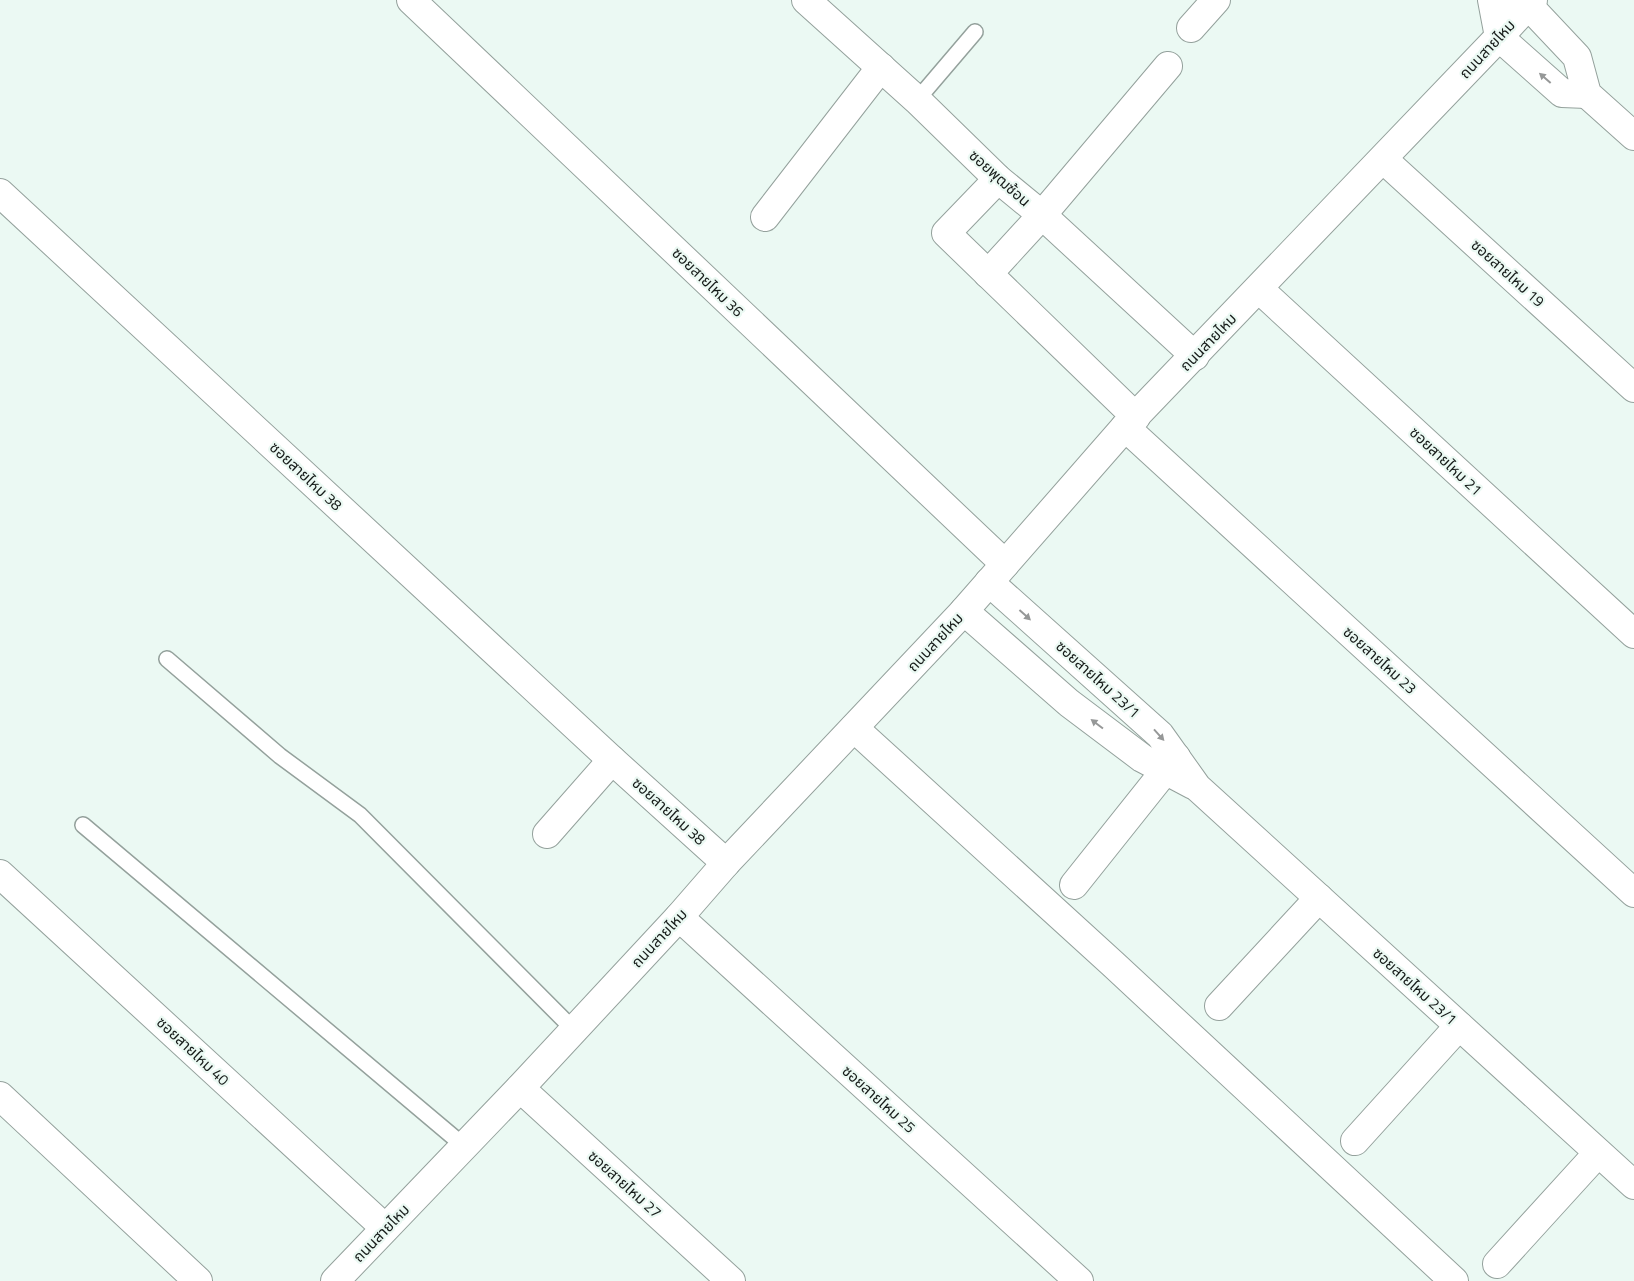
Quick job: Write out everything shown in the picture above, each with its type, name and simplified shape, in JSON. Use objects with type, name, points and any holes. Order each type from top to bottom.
[{"type":"street","name":"ซอยสายไหม 36","points":[[411,0],[997,573]]},
{"type":"street","name":"ซอยพุฒซ้อน","points":[[806,0],[917,100],[998,179],[1042,215],[1195,356]]},
{"type":"street","points":[[1191,28],[1216,0]]},
{"type":"street","points":[[1492,0],[1499,37],[1562,93],[1588,94]]},
{"type":"street","name":"ถนนสายไหม","points":[[335,1281],[520,1088],[679,917],[726,863],[964,611],[1131,422],[1499,37],[1524,2]]},
{"type":"street","points":[[1524,2],[1577,57],[1588,94],[1634,136]]},
{"type":"street","points":[[988,274],[1042,215],[1168,66]]},
{"type":"street","points":[[765,217],[881,67]]},
{"type":"street","name":"ซอยสายไหม 19","points":[[1382,159],[1634,388]]},
{"type":"street","name":"ซอยสายไหม 23","points":[[998,179],[946,233],[1131,422],[1634,893]]},
{"type":"street","name":"ซอยสายไหม 38","points":[[0,193],[612,760],[726,863]]},
{"type":"street","name":"ซอยสายไหม 21","points":[[1259,289],[1634,634]]},
{"type":"street","name":"ซอยสายไหม 23/1","points":[[997,573],[1160,734],[1170,764]]},
{"type":"street","name":"ซอยสายไหม 23/1","points":[[964,611],[1069,703],[1142,758],[1170,764],[1197,787],[1634,1185]]},
{"type":"street","points":[[854,728],[1113,964],[1454,1281]]},
{"type":"street","points":[[547,834],[612,760]]},
{"type":"street","points":[[1074,885],[1170,764]]},
{"type":"street","name":"ซอยสายไหม 40","points":[[0,874],[385,1228]]},
{"type":"street","points":[[1219,1006],[1318,898]]},
{"type":"street","name":"ซอยสายไหม 25","points":[[679,917],[1079,1281]]},
{"type":"street","points":[[1355,1141],[1459,1026]]},
{"type":"street","name":"ซอยสายไหม 27","points":[[520,1088],[731,1281]]},
{"type":"street","points":[[0,1096],[198,1281]]},
{"type":"street","points":[[1497,1264],[1598,1152]]},
{"type":"lane","points":[[917,100],[975,32]]},
{"type":"lane","points":[[167,658],[280,756],[360,815],[573,1029]]},
{"type":"lane","points":[[84,825],[464,1146]]}]
